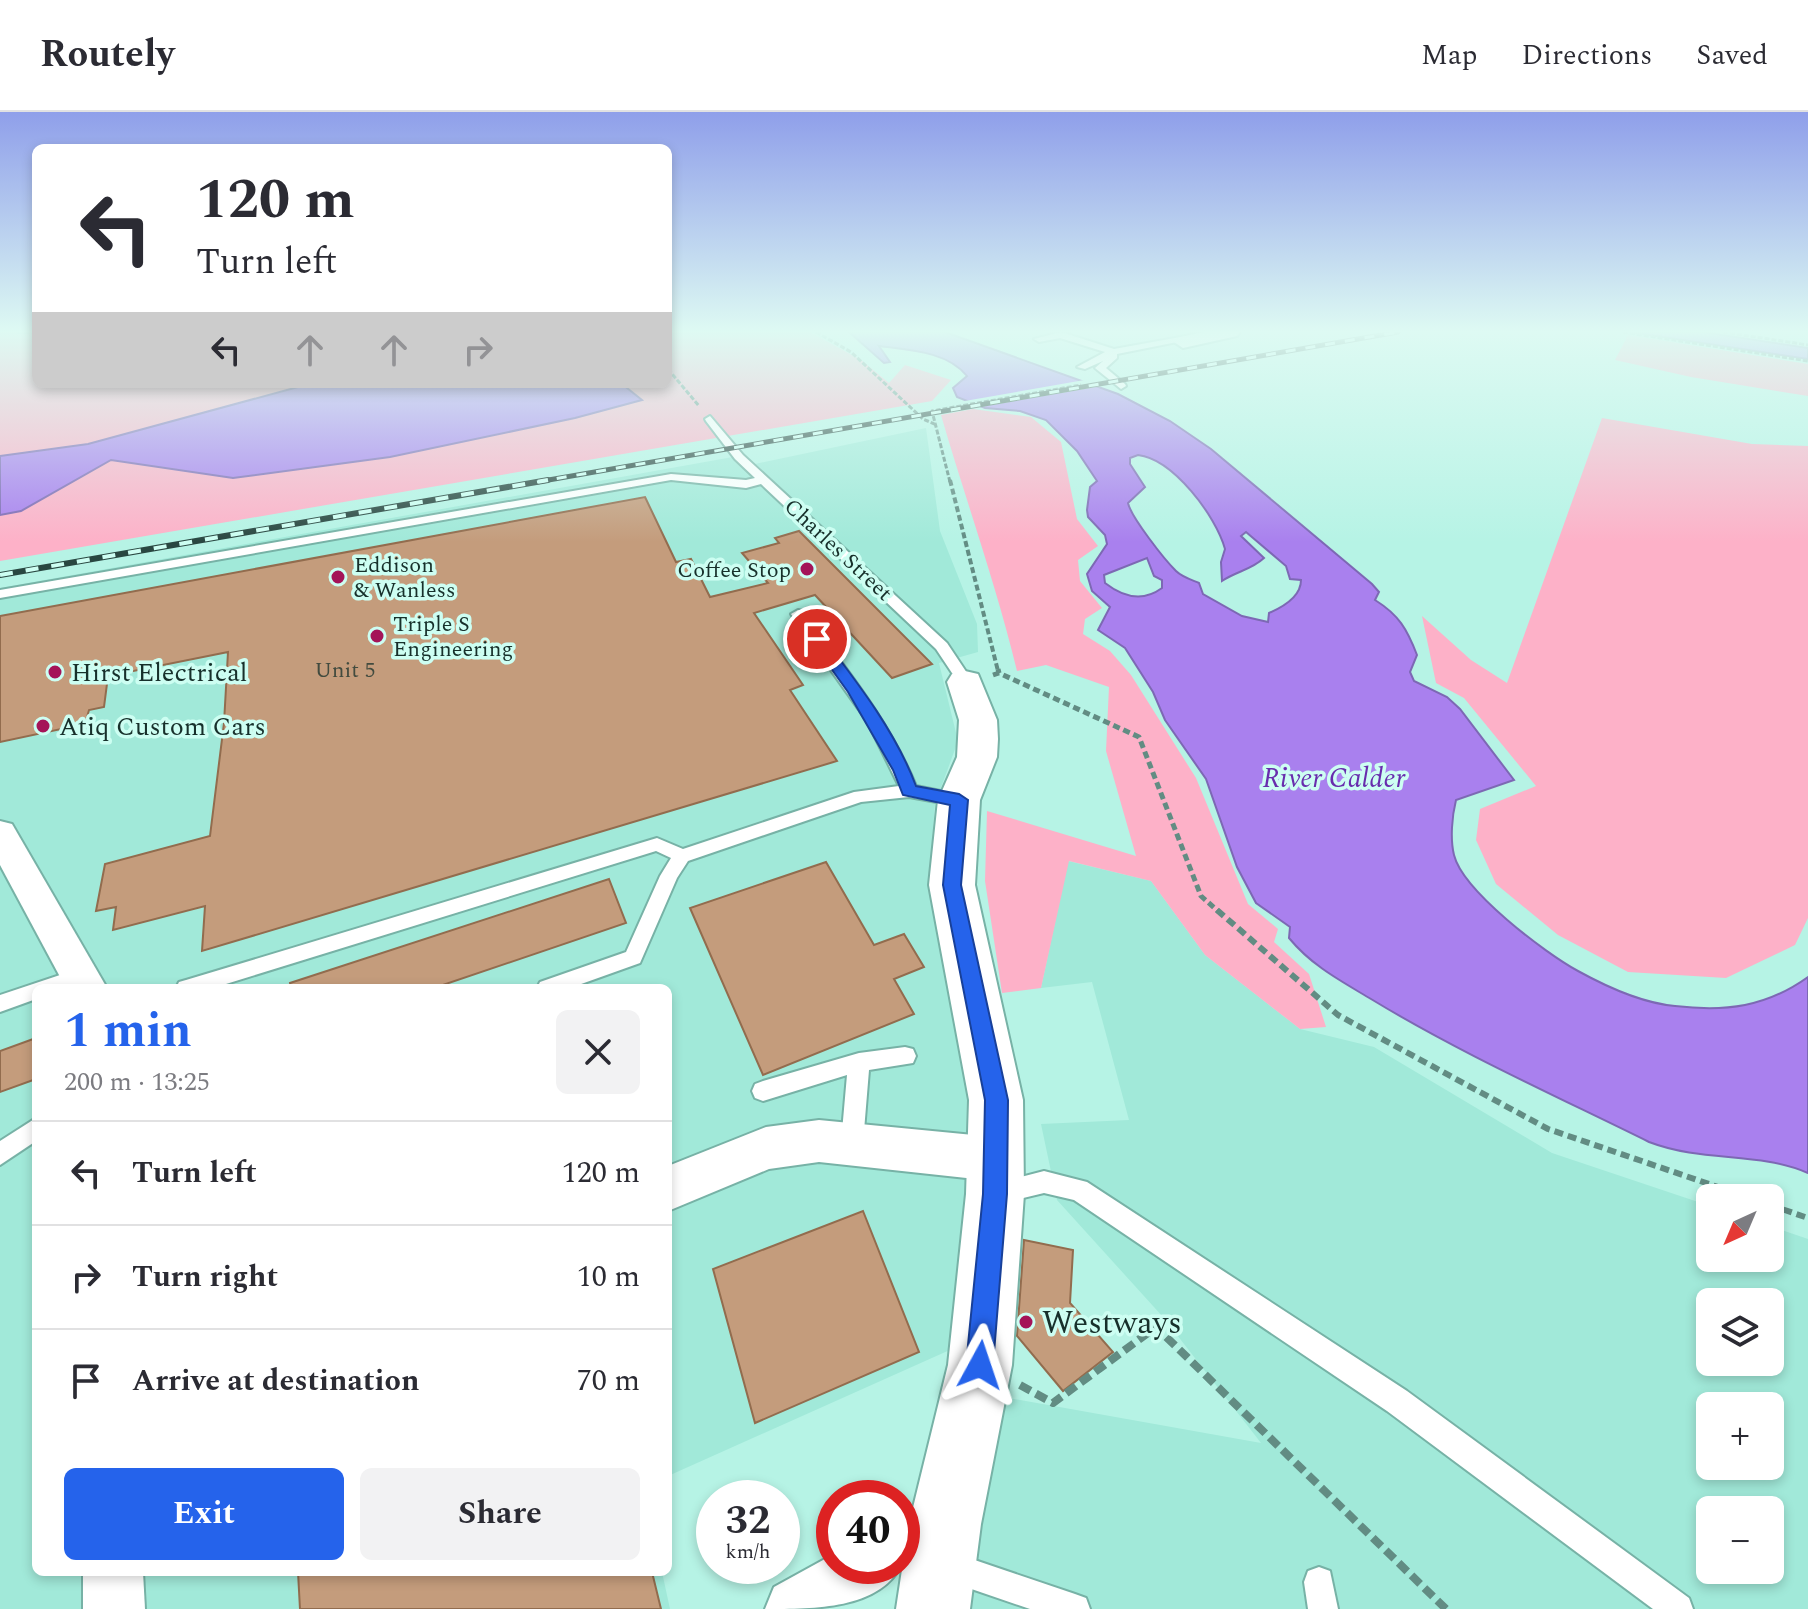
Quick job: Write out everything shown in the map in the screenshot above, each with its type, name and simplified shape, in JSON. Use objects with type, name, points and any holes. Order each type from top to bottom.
[{"type":"street","points":[[930,1561],[980,1365],[994,1176],[996,1100],[952,885],[959,800],[977,757],[982,678]]},
{"type":"street","points":[[0,833],[84,982]]},
{"type":"street","points":[[672,1187],[766,1148],[819,1141],[852,1143],[994,1176]]},
{"type":"street","points":[[113,1576],[114,1609]]},
{"type":"street","points":[[796,1609],[840,1584]]},
{"type":"lane","name":"Charles Street","points":[[710,419],[739,457],[942,646],[982,678]]},
{"type":"lane","points":[[0,594],[671,477],[746,484],[764,479]]},
{"type":"lane","points":[[798,614],[855,690],[902,770],[909,791]]},
{"type":"lane","points":[[558,984],[633,957],[669,876],[682,856],[860,796],[909,791],[959,800]]},
{"type":"lane","points":[[199,984],[657,844],[682,856]]},
{"type":"lane","points":[[0,1004],[32,992]]},
{"type":"lane","points":[[763,1091],[859,1062],[905,1056]]},
{"type":"lane","points":[[852,1143],[859,1062]]},
{"type":"lane","points":[[0,1154],[32,1131]]},
{"type":"lane","points":[[994,1176],[1079,1190],[1397,1401],[1678,1609]]},
{"type":"lane","points":[[930,1561],[1075,1609]]},
{"type":"path","points":[[696,402],[710,419]]},
{"type":"path","points":[[905,402],[923,419],[938,426]]},
{"type":"path","points":[[984,402],[932,411],[938,426],[982,678],[1139,737],[1201,896],[1338,1015],[1548,1129],[1709,1184]]},
{"type":"path","points":[[1784,1210],[1808,1218]]},
{"type":"path","points":[[980,1365],[1053,1403],[1156,1327],[1446,1609]]},
{"type":"shaded area","points":[[0,402],[243,402],[88,444],[0,456]]},
{"type":"shaded area","points":[[631,402],[927,402],[0,561],[0,515],[21,511],[111,460],[233,478],[390,456],[575,418]]},
{"type":"shaded area","points":[[973,409],[1031,417],[1061,442],[1077,519],[1098,546],[1078,560],[1080,581],[1102,608],[1085,619],[1083,634],[1110,651],[1131,675],[1196,778],[1248,904],[1278,929],[1274,942],[1309,974],[1326,1027],[1300,1029],[1205,955],[1151,881],[1069,861],[1041,988],[1002,993],[985,881],[987,811],[1136,856],[1106,751],[1109,687],[1046,665],[1017,671],[941,415]]},
{"type":"shaded area","points":[[1602,418],[1752,444],[1808,446],[1808,918],[1795,945],[1726,978],[1628,972],[1558,935],[1496,884],[1476,840],[1480,809],[1536,786],[1464,698],[1436,683],[1422,616],[1471,660],[1507,683]]},
{"type":"shaded area","points":[[926,428],[940,531],[977,624],[978,652],[939,663],[958,741],[935,804],[931,856],[968,1052],[965,1199],[952,1349],[672,1474],[672,984],[32,984],[32,1576],[663,1576],[670,1609],[0,1609],[0,588],[744,455],[755,464]]},
{"type":"shaded area","points":[[1068,861],[1151,881],[1205,955],[1300,1029],[1374,1047],[1552,1153],[1696,1201],[1696,1272],[1784,1272],[1784,1231],[1808,1239],[1808,1609],[969,1609],[1003,1397],[1261,1443],[1163,1317],[1057,1200],[1041,1124],[1129,1120],[1092,982],[1041,988]]},
{"type":"water","points":[[243,402],[635,402],[575,418],[390,457],[233,478],[111,460],[21,511],[0,515],[0,456],[88,444]]},
{"type":"water","name":"River Calder","points":[[969,402],[1133,402],[1170,421],[1211,449],[1372,584],[1379,592],[1375,600],[1406,630],[1417,655],[1410,672],[1414,681],[1447,697],[1460,709],[1514,780],[1456,800],[1452,828],[1454,855],[1461,870],[1488,903],[1546,950],[1578,971],[1625,993],[1650,1002],[1694,1008],[1728,1007],[1761,1001],[1808,977],[1808,1173],[1769,1162],[1690,1153],[1649,1142],[1439,1038],[1338,979],[1307,957],[1289,938],[1290,927],[1256,903],[1237,867],[1206,779],[1165,720],[1153,692],[1125,648],[1098,630],[1110,607],[1092,591],[1087,574],[1107,544],[1105,535],[1088,517],[1090,487],[1097,481],[1077,451],[1046,420],[1020,411],[985,408]],"holes":[[[1138,455],[1151,459],[1179,478],[1213,521],[1225,549],[1221,562],[1222,581],[1264,558],[1241,536],[1246,532],[1286,566],[1290,579],[1301,580],[1295,596],[1269,613],[1268,622],[1242,616],[1203,594],[1199,583],[1178,573],[1156,548],[1128,503],[1145,487],[1130,464],[1130,458]],[[1147,558],[1154,576],[1162,580],[1162,588],[1148,595],[1133,596],[1105,583],[1104,575]]]},
{"type":"pier","points":[[960,402],[1010,402],[975,408]]},
{"type":"building","points":[[645,497],[676,562],[691,559],[710,597],[768,583],[742,553],[779,543],[775,538],[799,531],[932,664],[892,678],[815,595],[754,613],[803,685],[790,690],[837,761],[202,951],[205,906],[113,930],[116,907],[96,911],[105,864],[210,836],[224,723],[228,652],[108,676],[104,707],[89,710],[85,724],[0,742],[0,616]]},
{"type":"building","points":[[826,862],[874,945],[904,934],[924,967],[894,979],[914,1014],[763,1075],[690,908]]},
{"type":"building","points":[[609,879],[626,923],[446,984],[290,983]]},
{"type":"building","points":[[32,1039],[32,1080],[0,1092],[0,1051]]},
{"type":"building","points":[[863,1211],[919,1352],[755,1423],[713,1269]]},
{"type":"building","points":[[1024,1240],[1073,1250],[1070,1303],[1113,1352],[1063,1391],[1017,1336]]},
{"type":"building","points":[[298,1576],[653,1576],[661,1609],[300,1609]]},
{"type":"railway","points":[[537,482],[997,402]]},
{"type":"railway","points":[[0,575],[548,480]]},
{"type":"place","name":"Coffee Stop","points":[[807,569]]},
{"type":"place","name":"Eddison & Wanless","points":[[338,577]]},
{"type":"place","name":"Triple S Engineering","points":[[377,636]]},
{"type":"place","name":"Hirst Electrical","points":[[55,672]]},
{"type":"place","name":"Atiq Custom Cars","points":[[43,726]]},
{"type":"place","name":"Westways","points":[[1026,1322]]},
{"type":"route","points":[[817,639],[855,690],[902,770],[909,791],[959,800],[952,885],[996,1100],[995,1194],[980,1365]]}]
